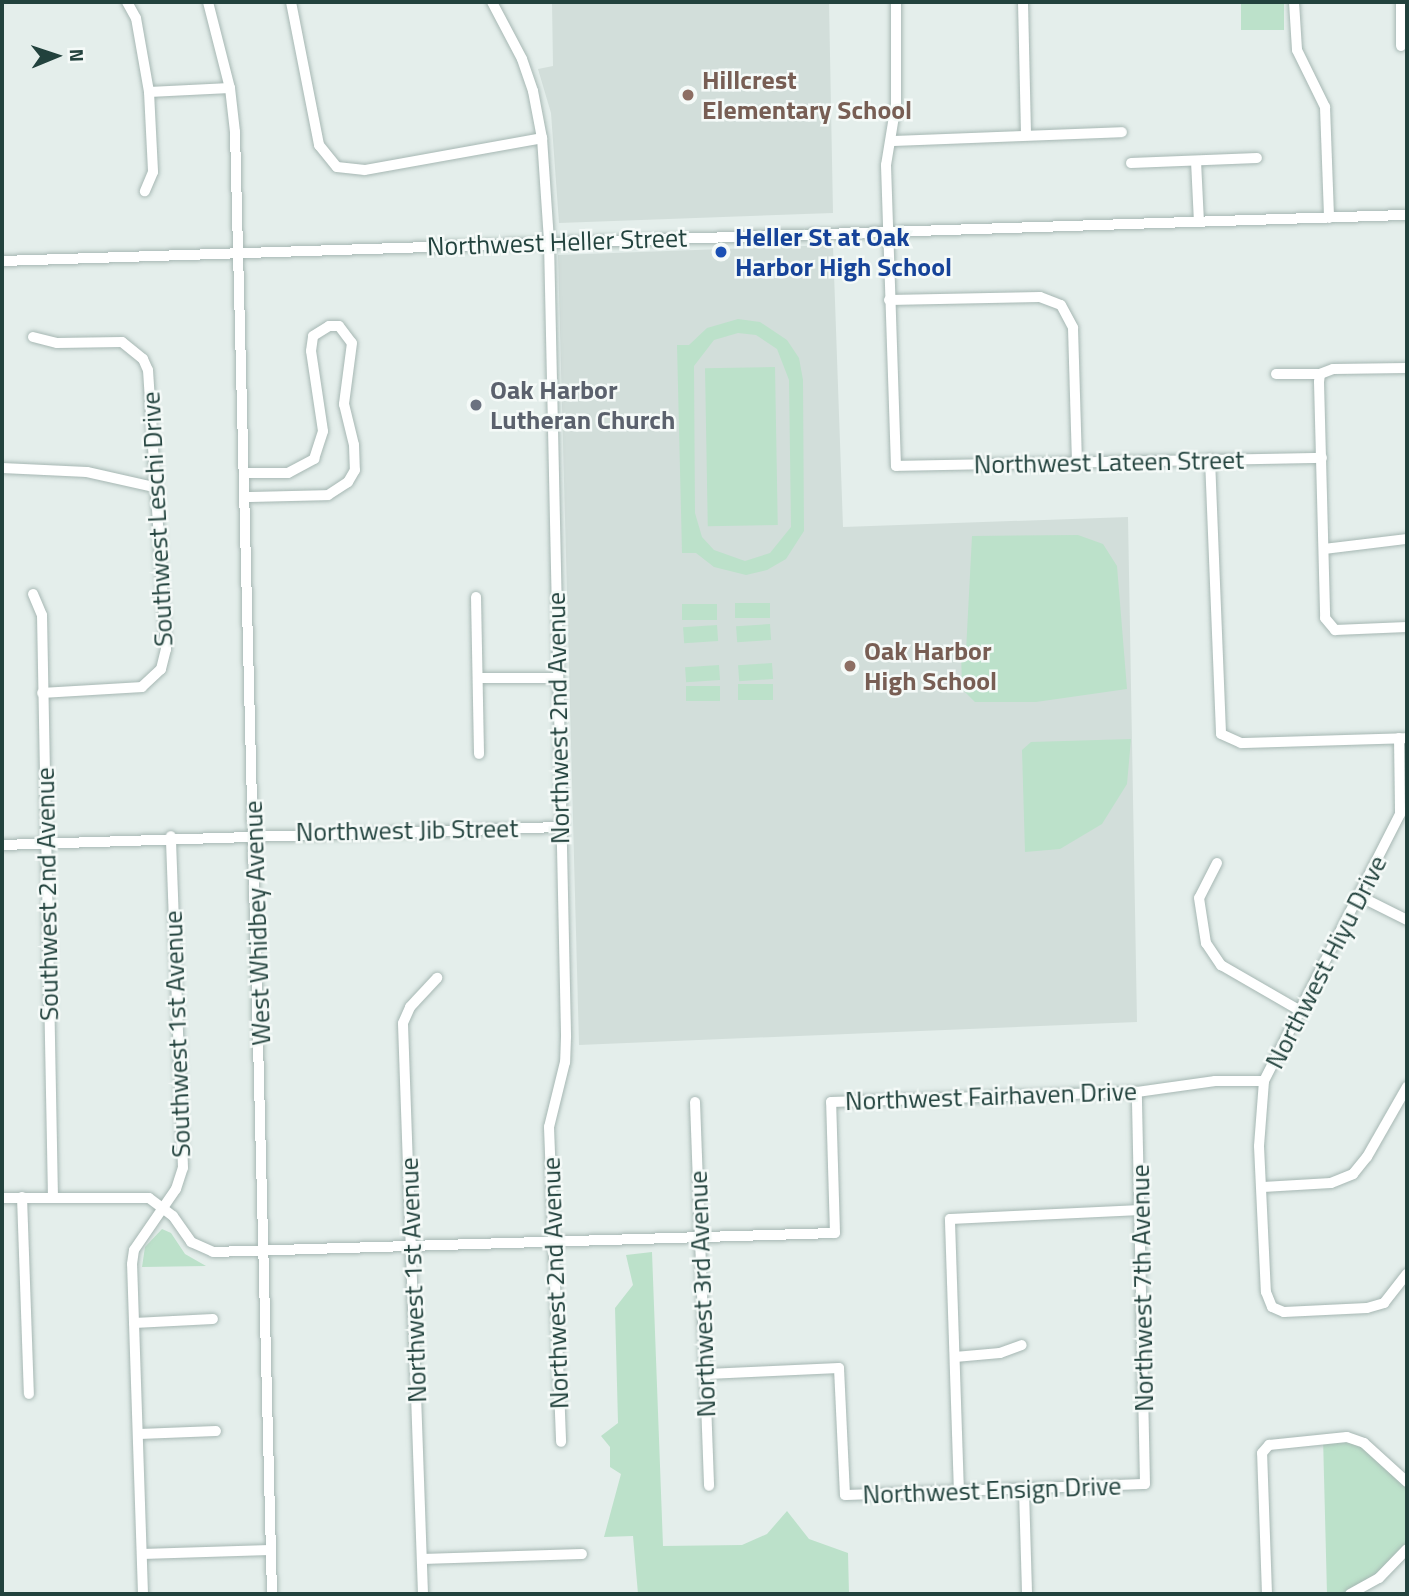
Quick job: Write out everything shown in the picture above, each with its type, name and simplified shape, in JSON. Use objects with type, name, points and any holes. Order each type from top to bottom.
[{"type":"street","points":[[127,2],[136,18],[149,92],[153,172],[145,191]]},
{"type":"street","name":"West Whidbey Avenue","points":[[208,2],[230,88],[237,252],[266,1250],[272,1594]]},
{"type":"street","points":[[291,2],[319,145],[337,167],[365,170],[542,138]]},
{"type":"street","name":"Northwest 2nd Avenue","points":[[492,2],[522,59],[542,138],[549,242],[556,678],[566,1053],[550,1116],[561,1442]]},
{"type":"street","points":[[895,2],[892,141],[886,165],[890,300],[1040,297],[1061,305],[1073,328],[1077,462]]},
{"type":"street","points":[[1023,2],[1026,135]]},
{"type":"street","points":[[1294,2],[1297,50],[1325,107],[1329,218]]},
{"type":"street","points":[[1401,2],[1401,46]]},
{"type":"street","points":[[149,92],[230,88]]},
{"type":"street","points":[[892,141],[1122,132]]},
{"type":"street","points":[[1131,163],[1257,158]]},
{"type":"street","points":[[1196,161],[1199,222]]},
{"type":"street","name":"Northwest Heller Street","points":[[2,261],[1407,215]]},
{"type":"street","name":"Northwest Lateen Street","points":[[890,300],[896,466],[1321,458]]},
{"type":"street","points":[[244,473],[288,473],[314,459],[323,431],[311,351],[313,336],[329,326],[339,326],[352,343],[344,404],[355,470],[348,482],[328,495],[245,497]]},
{"type":"street","name":"Southwest Leschi Drive","points":[[33,337],[57,343],[122,342],[143,359],[152,383],[154,487],[160,509],[166,649],[161,669],[153,681],[131,690],[42,693]]},
{"type":"street","points":[[1276,374],[1321,374],[1333,369],[1407,368]]},
{"type":"street","points":[[1321,374],[1321,458],[1329,628],[1407,627]]},
{"type":"street","points":[[1210,459],[1221,734],[1241,743],[1403,738]]},
{"type":"street","points":[[2,468],[87,472],[154,487]]},
{"type":"street","points":[[1324,549],[1407,539]]},
{"type":"street","name":"Southwest 2nd Avenue","points":[[33,594],[41,615],[53,1196]]},
{"type":"street","points":[[476,597],[479,754]]},
{"type":"street","points":[[478,678],[556,678]]},
{"type":"street","name":"Northwest Hiyu Drive","points":[[1403,738],[1400,814],[1361,897],[1299,1010],[1264,1081],[1259,1146],[1266,1292],[1277,1311],[1367,1308],[1384,1303],[1407,1274]]},
{"type":"street","name":"Northwest Jib Street","points":[[2,845],[171,836],[560,827]]},
{"type":"street","name":"Southwest 1st Avenue","points":[[143,1594],[134,1250],[162,1205],[176,1189],[183,1168],[171,836]]},
{"type":"street","points":[[1217,863],[1199,898],[1206,943],[1221,965],[1299,1010]]},
{"type":"street","points":[[1361,897],[1407,920]]},
{"type":"street","name":"Northwest 1st Avenue","points":[[423,1594],[403,1023],[410,1007],[437,978]]},
{"type":"street","name":"Northwest Fairhaven Drive","points":[[162,1205],[199,1249],[553,1244],[835,1233],[831,1101],[1137,1092],[1215,1081],[1264,1081]]},
{"type":"street","points":[[1263,1187],[1331,1183],[1353,1174],[1367,1157],[1407,1087]]},
{"type":"street","name":"Northwest 7th Avenue","points":[[1137,1092],[1145,1484]]},
{"type":"street","name":"Northwest 3rd Avenue","points":[[695,1102],[709,1486]]},
{"type":"street","points":[[2,1198],[139,1196],[162,1205]]},
{"type":"street","points":[[22,1197],[29,1394]]},
{"type":"street","points":[[960,1493],[950,1219],[1141,1210]]},
{"type":"street","points":[[134,1323],[214,1320]]},
{"type":"street","points":[[955,1357],[1000,1353],[1022,1345]]},
{"type":"street","name":"Northwest Ensign Drive","points":[[707,1374],[839,1368],[845,1495],[1024,1491],[1145,1484]]},
{"type":"street","points":[[139,1434],[216,1431]]},
{"type":"street","points":[[1267,1594],[1262,1453],[1269,1445],[1347,1437],[1364,1443],[1407,1482]]},
{"type":"street","points":[[1024,1491],[1027,1594]]},
{"type":"street","points":[[1350,1594],[1379,1578],[1407,1549]]},
{"type":"street","points":[[142,1555],[271,1550]]},
{"type":"street","points":[[422,1559],[582,1553]]},
{"type":"shaded area","name":"Hillcrest Elementary School","points":[[552,2],[829,2],[833,213],[559,223],[551,113],[538,69],[553,66]]},
{"type":"shaded area","name":"Oak Harbor High School","points":[[833,245],[843,527],[1128,517],[1137,1022],[579,1045],[558,255]]},
{"type":"green space","points":[[1241,2],[1284,2],[1284,30],[1241,30]]},
{"type":"green space","points":[[738,319],[760,322],[787,340],[799,358],[803,380],[804,531],[786,559],[767,570],[746,575],[714,567],[696,553],[682,553],[677,345],[689,345],[707,328]],"holes":[[[738,333],[756,335],[777,349],[789,380],[791,527],[770,553],[745,561],[714,550],[702,537],[695,513],[694,366],[714,340]]]},
{"type":"green space","points":[[775,367],[778,525],[708,526],[705,368]]},
{"type":"green space","points":[[1078,535],[1103,544],[1117,566],[1127,689],[1036,702],[975,702],[962,689],[961,651],[966,651],[972,536]]},
{"type":"green space","points":[[735,603],[770,603],[770,618],[735,618]]},
{"type":"green space","points":[[682,604],[717,604],[717,620],[682,620]]},
{"type":"green space","points":[[770,624],[771,640],[737,642],[736,626]]},
{"type":"green space","points":[[717,625],[718,641],[684,643],[683,627]]},
{"type":"green space","points":[[772,663],[773,679],[739,681],[738,665]]},
{"type":"green space","points":[[719,665],[720,680],[686,682],[685,667]]},
{"type":"green space","points":[[738,684],[773,684],[773,700],[738,700]]},
{"type":"green space","points":[[686,686],[720,686],[720,701],[686,701]]},
{"type":"green space","points":[[1131,739],[1127,784],[1102,824],[1060,849],[1025,852],[1022,750],[1031,742]]},
{"type":"green space","points":[[162,1229],[171,1233],[185,1254],[206,1266],[142,1267],[145,1247]]},
{"type":"green space","points":[[652,1252],[663,1546],[742,1545],[767,1534],[787,1511],[809,1539],[848,1553],[849,1594],[638,1594],[633,1536],[604,1537],[621,1474],[610,1467],[610,1447],[601,1436],[618,1423],[615,1308],[633,1285],[626,1255]]},
{"type":"green space","points":[[1323,1437],[1364,1443],[1407,1482],[1407,1549],[1397,1563],[1350,1594],[1327,1594]]},
{"type":"place","name":"Hillcrest Elementary School","points":[[688,95]]},
{"type":"place","name":"Heller St at Oak Harbor High School","points":[[721,252]]},
{"type":"place","name":"Oak Harbor Lutheran Church","points":[[476,405]]},
{"type":"place","name":"Oak Harbor High School","points":[[850,666]]}]
